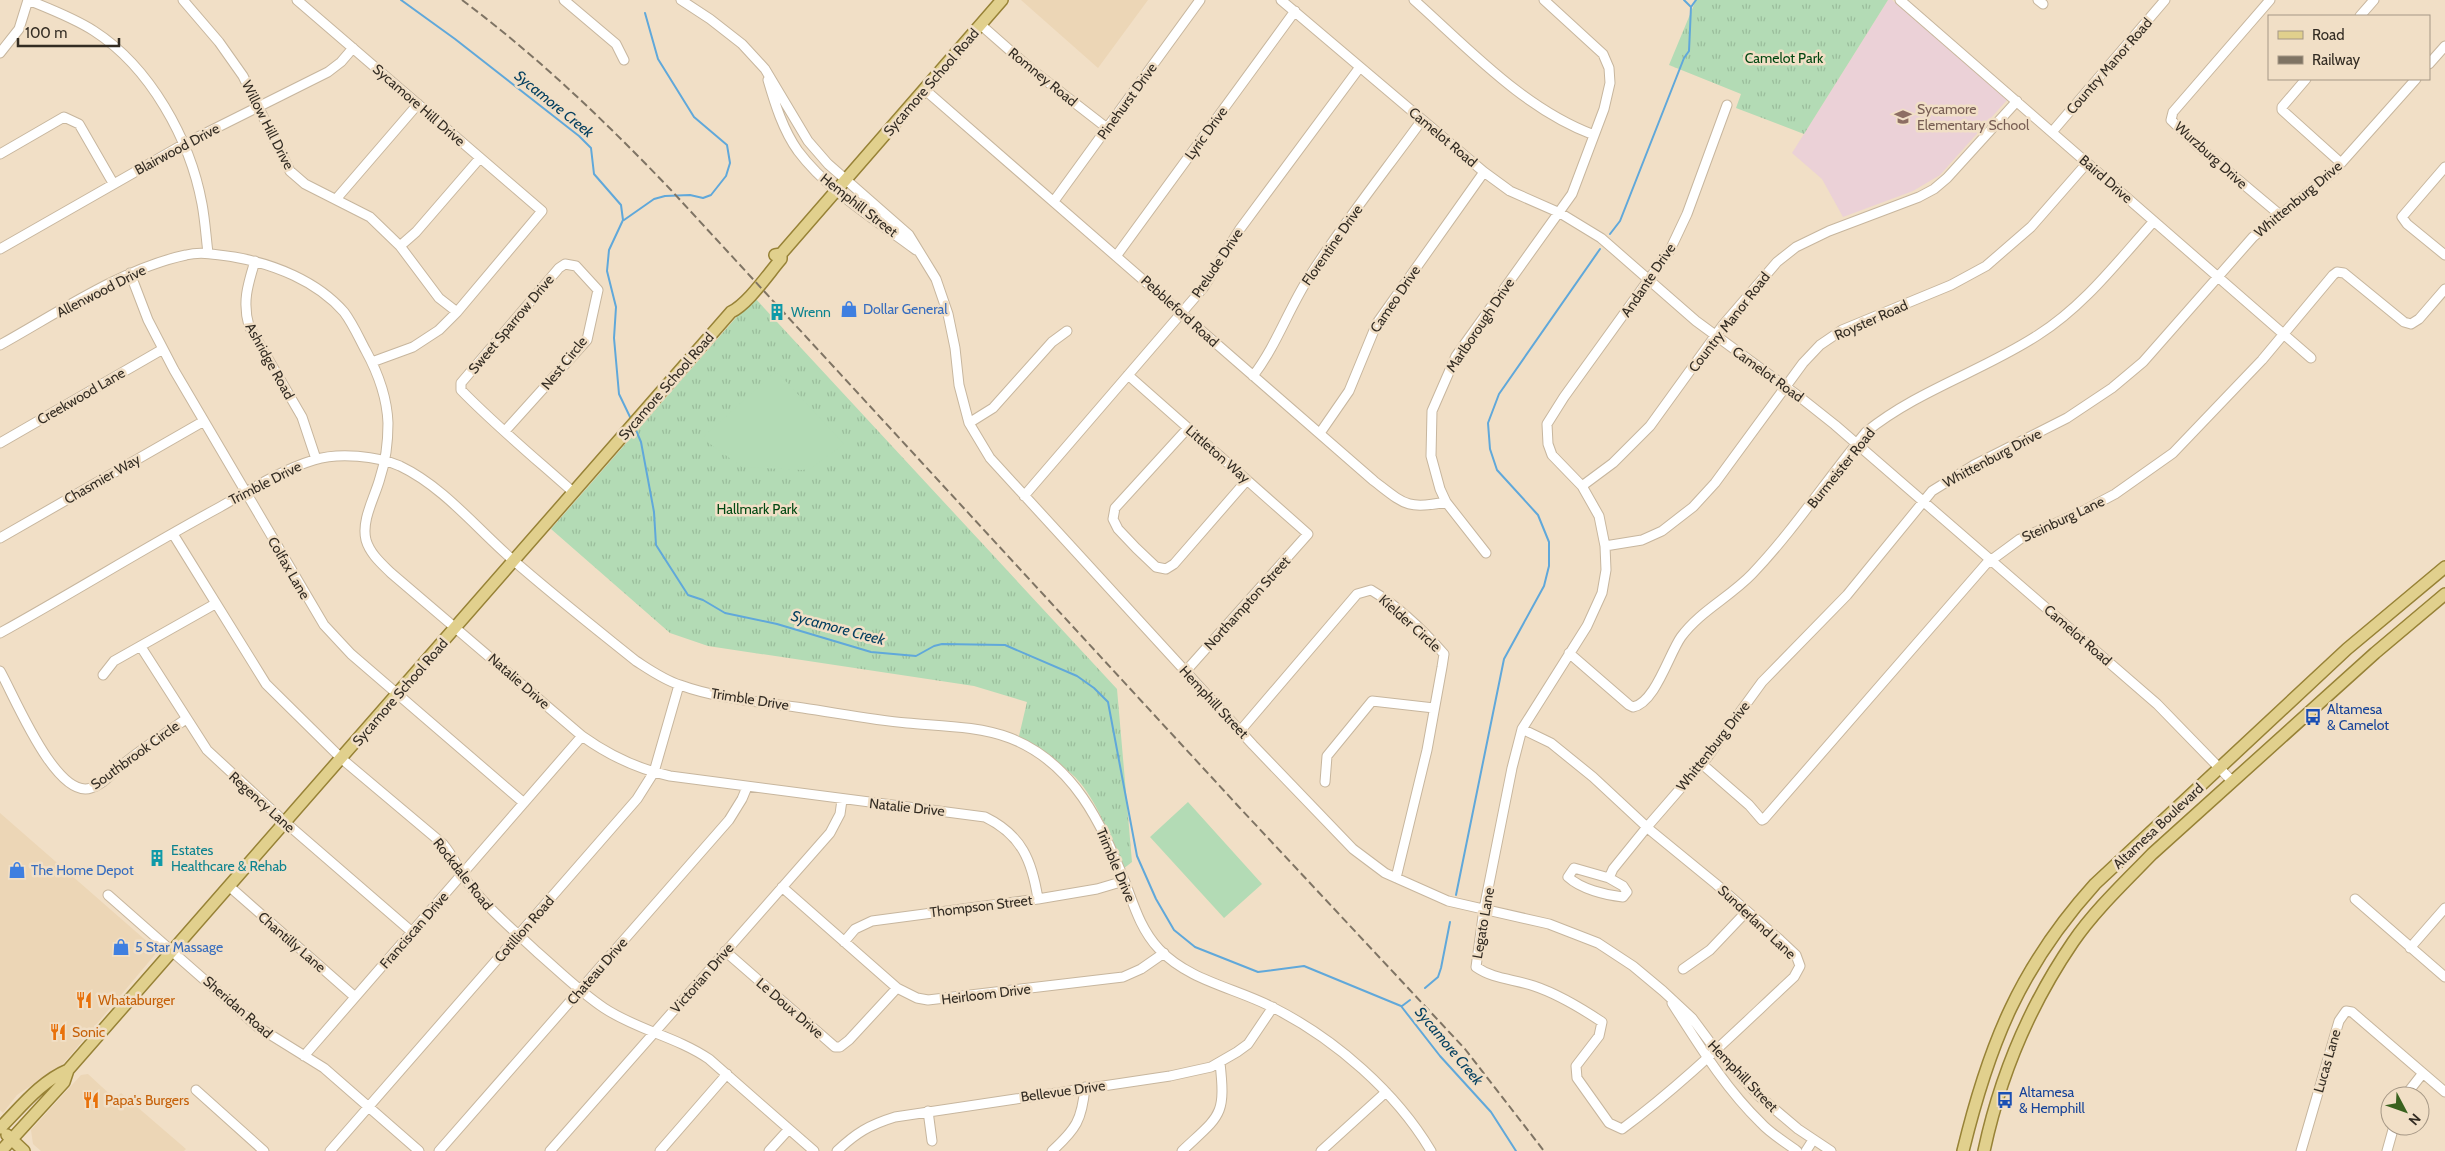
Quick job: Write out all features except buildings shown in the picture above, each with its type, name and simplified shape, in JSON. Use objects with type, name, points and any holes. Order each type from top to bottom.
[{"type":"main road","name":"Sycamore School Road","points":[[1,1151],[64,1082],[68,1070],[399,694],[513,560],[731,312],[737,309],[759,285],[781,259],[781,254],[836,189],[1002,0]]},
{"type":"main road","name":"Altamesa Boulevard","points":[[1963,1151],[1989,1057],[2010,1007],[2046,944],[2096,884],[2347,649],[2445,566]]},
{"type":"main road","name":"Altamesa Boulevard","points":[[1984,1151],[1990,1122],[2019,1040],[2039,1000],[2074,941],[2152,854],[2375,653],[2445,594]]},
{"type":"main road","name":"Sycamore School Road","points":[[0,1129],[33,1094],[58,1074],[68,1070]]},
{"type":"main road","points":[[0,1129],[24,1151]]},
{"type":"street","points":[[0,52],[19,30],[28,0],[52,9],[94,32],[127,60],[170,115],[184,144],[202,204],[208,253]]},
{"type":"street","name":"Willow Hill Drive","points":[[182,0],[220,42],[259,105],[290,171],[305,184],[337,198],[370,217],[400,246],[439,298],[457,312]]},
{"type":"street","name":"Sycamore Hill Drive","points":[[297,0],[542,211],[457,312]]},
{"type":"street","points":[[564,0],[616,44],[624,60]]},
{"type":"street","name":"Hemphill Street","points":[[681,0],[710,19],[742,44],[765,69],[808,141],[828,164],[909,235],[936,279],[948,314],[955,348],[959,385],[970,422],[990,458],[1240,731],[1353,849],[1385,873],[1448,901],[1549,924],[1598,943],[1633,966],[1692,1018],[1715,1049],[1758,1096],[1813,1140],[1832,1151]]},
{"type":"street","name":"Pinehurst Drive","points":[[1054,201],[1200,0]]},
{"type":"street","name":"Camelot Road","points":[[1281,0],[1484,172],[1510,191],[1560,213],[1601,238],[1650,279],[1696,322],[1786,387],[1856,444],[2157,704],[2232,780]]},
{"type":"street","points":[[1414,0],[1538,107],[1562,122],[1594,135]]},
{"type":"street","name":"Marlborough Drive","points":[[1486,553],[1446,502],[1435,476],[1431,456],[1430,426],[1435,400],[1456,356],[1560,213],[1577,181],[1608,98],[1610,76],[1607,60],[1596,45],[1544,0]]},
{"type":"street","name":"Baird Drive","points":[[1900,0],[2311,358]]},
{"type":"street","name":"Wurzburg Drive","points":[[2270,0],[2173,112],[2171,120],[2198,146],[2279,214]]},
{"type":"street","points":[[2361,15],[2374,0]]},
{"type":"street","name":"Country Manor Road","points":[[2052,132],[2162,1]]},
{"type":"street","name":"Lyric Drive","points":[[1117,255],[1296,11]]},
{"type":"street","name":"Romney Road","points":[[981,25],[1031,69],[1107,128]]},
{"type":"street","points":[[2430,63],[2445,46]]},
{"type":"street","name":"Blairwood Drive","points":[[0,249],[184,144],[328,72],[353,48]]},
{"type":"street","name":"Prelude Drive","points":[[1024,496],[1203,288],[1240,229],[1306,137],[1360,67]]},
{"type":"street","name":"Hemphill Street","points":[[765,69],[779,114],[797,150],[818,174],[922,255]]},
{"type":"street","points":[[2305,80],[2282,107],[2282,110],[2341,163]]},
{"type":"street","name":"Whittenburg Drive","points":[[1608,878],[1647,827],[1702,764],[1762,682],[1847,595],[1922,501],[1943,482],[2067,418],[2112,388],[2143,362],[2253,237],[2279,214],[2323,181],[2415,80]]},
{"type":"street","name":"Pebbleford Road","points":[[924,89],[1117,255],[1367,475],[1403,503],[1426,506],[1446,502]]},
{"type":"street","name":"Country Manor Road","points":[[1582,486],[1613,463],[1645,432],[1715,336],[1777,262],[1796,247],[1829,231],[1919,197],[1934,189],[1947,178],[2017,102]]},
{"type":"street","points":[[337,198],[418,104]]},
{"type":"street","name":"Andante Drive","points":[[1547,441],[1547,424],[1550,417],[1670,250],[1687,214],[1727,104]]},
{"type":"street","points":[[0,154],[64,117],[79,124],[113,183]]},
{"type":"street","name":"Florentine Drive","points":[[1253,376],[1277,339],[1310,274],[1422,120]]},
{"type":"street","points":[[400,246],[416,232],[480,158]]},
{"type":"street","name":"Royster Road","points":[[1605,546],[1642,540],[1674,523],[1715,483],[1803,363],[1829,338],[1857,322],[1951,285],[2000,256],[2031,227],[2087,163]]},
{"type":"street","points":[[2445,167],[2402,217],[2407,224],[2445,255]]},
{"type":"street","name":"Cameo Drive","points":[[1320,433],[1349,391],[1377,324],[1484,172]]},
{"type":"street","name":"Burmeister Road","points":[[1569,653],[1629,705],[1633,707],[1638,705],[1655,687],[1683,635],[1716,603],[1750,576],[1771,554],[1856,444],[1880,421],[2006,353],[2066,317],[2154,221]]},
{"type":"street","name":"Natalie Drive","points":[[208,253],[255,261],[305,282],[330,298],[352,324],[372,362],[383,392],[388,420],[385,461],[366,526],[366,539],[370,550],[391,573],[582,736],[613,756],[654,772],[842,800],[972,814],[993,821],[1013,836],[1028,859],[1033,869],[1038,899]]},
{"type":"street","name":"Allenwood Drive","points":[[0,345],[130,273],[186,254],[208,253]]},
{"type":"street","name":"Ashridge Road","points":[[255,261],[244,310],[249,326],[302,417],[316,459]]},
{"type":"street","name":"Sweet Sparrow Drive","points":[[571,264],[559,268],[461,383],[461,390],[573,492]]},
{"type":"street","name":"Nest Circle","points":[[505,431],[587,340],[598,290],[576,266],[571,264]]},
{"type":"street","name":"Steinburg Lane","points":[[1702,764],[1764,820],[1991,559],[2020,539],[2081,512],[2115,494],[2173,453],[2198,429],[2337,272],[2344,274],[2404,322],[2411,324],[2419,319],[2445,289]]},
{"type":"street","name":"Colfax Lane","points":[[130,273],[148,320],[163,349],[245,493],[324,624],[351,654],[524,803]]},
{"type":"street","points":[[372,362],[413,348],[439,330],[457,312]]},
{"type":"street","points":[[970,422],[993,408],[1052,342],[1066,331]]},
{"type":"street","name":"Creekwood Lane","points":[[0,443],[163,349]]},
{"type":"street","name":"Littleton Way","points":[[1128,375],[1308,534]]},
{"type":"street","name":"Chasmier Way","points":[[0,538],[204,421]]},
{"type":"street","points":[[1188,428],[1115,508],[1113,519],[1118,529],[1156,567],[1166,569],[1174,564],[1247,480]]},
{"type":"street","name":"Legato Lane","points":[[1547,441],[1552,455],[1582,486],[1599,516],[1605,546],[1606,570],[1602,592],[1586,626],[1522,730],[1512,768],[1484,909],[1476,967],[1485,974],[1534,986],[1578,1005],[1602,1022],[1599,1036],[1576,1066],[1577,1078],[1609,1123],[1622,1129]]},
{"type":"street","name":"Trimble Drive","points":[[0,634],[172,534],[294,467],[316,459],[351,457],[385,461],[399,466],[424,481],[513,560],[636,661],[657,675],[679,686],[720,696],[895,722],[991,732],[1022,743],[1050,761],[1076,787],[1091,808],[1143,927],[1164,953],[1186,970],[1273,1007],[1312,1030],[1386,1092],[1411,1120],[1431,1151]]},
{"type":"street","name":"Rockdale Road","points":[[172,534],[266,684],[342,759],[443,844],[453,855],[462,875],[489,908],[580,990],[610,1012],[653,1034],[700,1052],[814,1151]]},
{"type":"street","name":"Northampton Street","points":[[1186,672],[1308,534]]},
{"type":"street","name":"Kielder Circle","points":[[1240,731],[1357,594],[1371,590],[1384,598],[1432,640],[1444,654],[1412,817],[1396,878]]},
{"type":"street","points":[[103,675],[114,661],[215,604]]},
{"type":"street","name":"Regency Lane","points":[[141,647],[207,750],[286,823],[412,932]]},
{"type":"street","name":"Southbrook Circle","points":[[0,670],[50,764],[64,780],[80,788],[92,788],[101,783],[125,761],[186,719]]},
{"type":"street","name":"Cotillion Road","points":[[330,1151],[637,799],[654,772],[679,686]]},
{"type":"street","points":[[1325,782],[1327,756],[1372,701],[1434,708]]},
{"type":"street","name":"Sunderland Lane","points":[[1522,730],[1551,743],[1747,911],[1796,956],[1800,966],[1794,977],[1654,1106],[1622,1129]]},
{"type":"street","name":"Franciscan Drive","points":[[304,1056],[582,736]]},
{"type":"street","name":"Chateau Drive","points":[[440,1151],[729,820],[747,787]]},
{"type":"street","name":"Victorian Drive","points":[[550,1151],[830,833],[840,814],[842,800]]},
{"type":"street","points":[[1574,868],[1608,878],[1623,886],[1627,892],[1623,897],[1613,896],[1576,884],[1568,877],[1574,868]]},
{"type":"street","name":"Thompson Street","points":[[844,942],[856,929],[872,921],[1038,899],[1097,889],[1124,881]]},
{"type":"street","name":"Chantilly Lane","points":[[230,887],[354,997]]},
{"type":"street","name":"Heirloom Drive","points":[[782,887],[897,988],[917,998],[940,1000],[1110,980],[1136,972],[1164,953]]},
{"type":"street","name":"Sheridan Road","points":[[108,895],[174,951],[258,1027],[324,1068],[419,1151]]},
{"type":"street","points":[[2355,900],[2445,977]]},
{"type":"street","points":[[2410,948],[2445,908]]},
{"type":"street","points":[[1682,969],[1710,950],[1747,911]]},
{"type":"street","name":"Le Doux Drive","points":[[725,951],[836,1047],[840,1047],[849,1040],[897,988]]},
{"type":"street","name":"Hemphill Street","points":[[1663,991],[1706,1057],[1761,1124],[1797,1151]]},
{"type":"street","name":"Bellevue Drive","points":[[837,1151],[850,1138],[872,1124],[894,1117],[1196,1071],[1220,1063],[1248,1044],[1273,1007]]},
{"type":"street","name":"Lucas Lane","points":[[2301,1151],[2339,1021],[2346,1011],[2352,1012],[2445,1092]]},
{"type":"street","points":[[1182,1151],[1219,1113],[1223,1101],[1220,1063]]},
{"type":"street","points":[[2413,1086],[2423,1073]]},
{"type":"street","points":[[660,1151],[727,1074]]},
{"type":"street","points":[[1052,1151],[1068,1137],[1080,1119],[1084,1087]]},
{"type":"street","points":[[196,1090],[264,1151]]},
{"type":"street","points":[[1321,1151],[1386,1092]]},
{"type":"street","points":[[928,1111],[932,1141]]},
{"type":"street","points":[[769,1151],[789,1129]]},
{"type":"street","points":[[2387,1151],[2391,1136]]},
{"type":"street","points":[[1806,1151],[1813,1140]]},
{"type":"shaded area","points":[[1021,0],[1148,0],[1098,68]]},
{"type":"shaded area","name":"Sycamore Elementary School","points":[[1888,0],[1892,0],[2007,100],[1940,175],[1913,191],[1843,217],[1822,179],[1792,153]]},
{"type":"shaded area","points":[[0,813],[158,951],[63,1064],[17,1095],[3,1113],[0,1110]]},
{"type":"shaded area","points":[[88,1074],[115,1099],[121,1093],[186,1149],[184,1151],[41,1151],[33,1144],[31,1130],[81,1075]]},
{"type":"green space","name":"Camelot Park","points":[[1696,0],[1888,0],[1804,134],[1736,108],[1741,94],[1669,65]]},
{"type":"green space","name":"Hallmark Park","points":[[754,297],[1117,689],[1132,862],[1123,869],[1103,820],[1083,787],[1062,766],[1019,736],[1027,702],[974,686],[708,646],[670,633],[551,529]]},
{"type":"green space","points":[[774,373],[779,374],[844,444],[810,469],[742,467],[702,438]]},
{"type":"green space","points":[[1188,802],[1262,884],[1224,918],[1150,837]]},
{"type":"waterway","name":"Sycamore Creek","points":[[401,0],[455,39],[579,136],[591,148],[594,174],[621,205],[623,220],[609,250],[607,271],[616,307],[614,338],[619,394],[631,419]]},
{"type":"waterway","points":[[1610,234],[1620,221],[1684,58],[1689,51],[1691,7],[1684,0]]},
{"type":"waterway","points":[[1691,7],[1696,0]]},
{"type":"waterway","points":[[624,220],[654,199],[665,196],[690,195],[703,198],[711,195],[726,176],[730,163],[727,145],[694,117],[658,59],[645,13]]},
{"type":"waterway","points":[[1456,895],[1504,659],[1544,586],[1549,566],[1549,542],[1538,515],[1497,470],[1490,449],[1488,423],[1499,394],[1600,249]]},
{"type":"waterway","name":"Sycamore Creek","points":[[635,428],[641,442],[654,512],[656,545],[688,595],[703,600],[725,613],[777,624],[871,652],[916,656],[934,646],[942,644],[1005,645],[1077,676],[1094,688],[1108,702],[1137,856],[1156,899],[1174,930],[1195,947],[1258,972],[1304,966],[1401,1006],[1440,1056],[1491,1112],[1516,1151]]},
{"type":"waterway","points":[[1425,988],[1438,977],[1450,922]]},
{"type":"waterway","points":[[1402,1006],[1410,1000]]},
{"type":"railway","points":[[462,0],[544,66],[621,139],[670,189],[1239,807],[1465,1049],[1544,1151]]},
{"type":"place","name":"Sycamore Elementary School","points":[[1903,117]]},
{"type":"place","name":"Dollar General","points":[[849,309]]},
{"type":"place","name":"Wrenn","points":[[777,312]]},
{"type":"place","name":"Altamesa & Camelot","points":[[2313,717]]},
{"type":"place","name":"Estates Healthcare & Rehab","points":[[157,858]]},
{"type":"place","name":"The Home Depot","points":[[17,870]]},
{"type":"place","name":"5 Star Massage","points":[[121,947]]},
{"type":"place","name":"Whataburger","points":[[84,1000]]},
{"type":"place","name":"Sonic","points":[[58,1032]]},
{"type":"place","name":"Papa's Burgers","points":[[91,1100]]},
{"type":"place","name":"Altamesa & Hemphill","points":[[2005,1100]]}]
